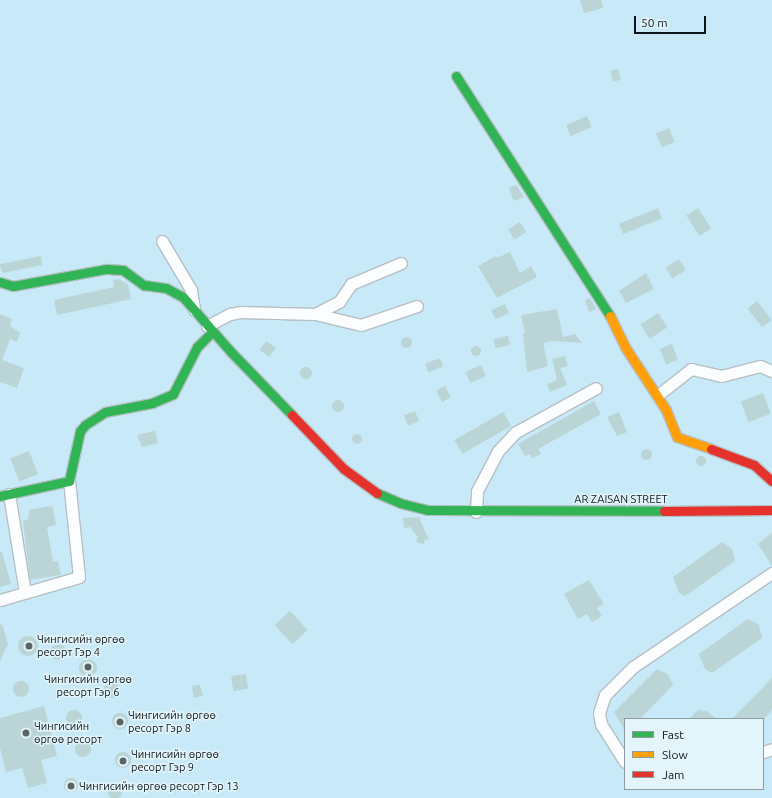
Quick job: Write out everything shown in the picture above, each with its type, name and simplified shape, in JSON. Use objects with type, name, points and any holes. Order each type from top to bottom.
[{"type":"street","points":[[456,76],[604,304],[625,347],[658,395],[676,437],[754,465],[772,481]]},
{"type":"street","points":[[162,241],[191,290],[194,310]]},
{"type":"street","points":[[316,314],[338,302],[351,284],[401,263]]},
{"type":"street","name":"AR ZAISAN STREET","points":[[0,282],[13,286],[106,269],[123,270],[144,285],[166,288],[183,297],[210,329],[336,461],[364,486],[378,494],[412,506],[473,512],[772,510]]},
{"type":"street","points":[[0,600],[79,577],[69,481],[80,431],[85,425],[105,412],[152,403],[173,394],[197,347],[210,329],[230,314],[240,312],[316,314],[361,325],[417,306]]},
{"type":"street","points":[[658,395],[691,369],[722,376],[760,366],[772,371]]},
{"type":"street","points":[[473,512],[477,491],[498,451],[516,432],[596,388]]},
{"type":"street","points":[[25,593],[5,495],[69,481]]},
{"type":"street","points":[[624,760],[601,724],[599,712],[605,695],[633,667],[772,573]]},
{"type":"shaded area","points":[[0,0],[772,0],[772,798],[0,798]]},
{"type":"building","points":[[580,0],[601,0],[603,8],[584,13]]},
{"type":"building","points":[[618,69],[621,80],[613,82],[610,71]]},
{"type":"building","points":[[587,116],[592,127],[571,136],[566,125]]},
{"type":"building","points":[[669,128],[675,142],[662,147],[656,133]]},
{"type":"building","points":[[516,185],[524,197],[514,201],[509,188]]},
{"type":"building","points":[[658,208],[662,218],[623,234],[619,224]]},
{"type":"building","points":[[698,208],[711,228],[699,236],[686,216]]},
{"type":"building","points":[[520,222],[526,232],[514,239],[508,229]]},
{"type":"building","points":[[510,252],[520,273],[531,266],[537,277],[497,298],[478,266],[496,256],[497,258]]},
{"type":"building","points":[[41,256],[42,265],[3,273],[0,266],[0,264]]},
{"type":"building","points":[[679,259],[686,270],[672,279],[665,267]]},
{"type":"building","points":[[646,273],[654,289],[626,303],[619,291]]},
{"type":"building","points":[[119,279],[128,285],[131,299],[57,315],[54,300],[114,287],[113,280]]},
{"type":"building","points":[[590,298],[596,309],[589,312],[585,300]]},
{"type":"building","points":[[757,301],[772,320],[762,327],[748,308]]},
{"type":"building","points":[[505,304],[509,313],[495,319],[491,310]]},
{"type":"building","points":[[557,309],[563,337],[575,334],[582,343],[553,341],[557,340],[543,343],[548,366],[527,372],[523,333],[525,333],[521,315]]},
{"type":"building","points":[[658,313],[667,327],[650,339],[640,324]]},
{"type":"building","points":[[0,314],[12,319],[10,326],[20,333],[17,342],[10,339],[2,360],[24,368],[17,388],[0,382]]},
{"type":"building","points":[[508,336],[510,345],[495,348],[493,339]]},
{"type":"building","points":[[404,337],[408,337],[410,338],[410,346],[404,347],[401,344],[401,340]]},
{"type":"building","points":[[266,341],[276,348],[270,357],[260,350]]},
{"type":"building","points":[[672,344],[678,360],[666,365],[660,349]]},
{"type":"building","points":[[476,346],[481,351],[476,356],[471,351]]},
{"type":"building","points":[[565,356],[568,366],[560,368],[567,385],[550,392],[547,384],[557,380],[552,359]]},
{"type":"building","points":[[440,358],[443,366],[428,372],[425,364]]},
{"type":"building","points":[[481,365],[486,376],[470,383],[465,372]]},
{"type":"building","points":[[304,367],[308,367],[312,373],[308,379],[304,379],[300,375],[300,371]]},
{"type":"building","points":[[445,386],[451,398],[442,402],[436,391]]},
{"type":"building","points":[[763,393],[771,414],[748,422],[741,402]]},
{"type":"building","points":[[340,400],[343,401],[343,411],[336,412],[333,411],[332,404],[333,401]]},
{"type":"building","points":[[594,401],[601,414],[538,449],[541,454],[532,458],[530,454],[525,456],[518,444]]},
{"type":"building","points":[[415,411],[419,421],[408,426],[404,415]]},
{"type":"building","points":[[503,412],[511,426],[463,454],[455,440]]},
{"type":"building","points":[[619,412],[627,432],[617,436],[607,417]]},
{"type":"building","points":[[155,431],[158,443],[142,447],[137,435]]},
{"type":"building","points":[[355,434],[359,434],[361,435],[361,443],[355,444],[352,441],[352,437]]},
{"type":"building","points":[[646,448],[650,450],[652,454],[650,458],[646,460],[642,458],[640,454],[642,450]]},
{"type":"building","points":[[29,451],[38,474],[19,482],[10,458]]},
{"type":"building","points":[[699,456],[703,456],[705,457],[705,465],[699,466],[696,463],[696,459]]},
{"type":"building","points":[[50,506],[53,507],[56,525],[47,527],[53,562],[58,561],[61,575],[30,580],[23,521],[28,519],[29,510]]},
{"type":"building","points":[[419,517],[429,540],[425,539],[424,544],[416,542],[418,537],[410,527],[404,528],[403,518]]},
{"type":"building","points":[[772,533],[772,566],[758,544]]},
{"type":"building","points":[[722,542],[732,549],[735,561],[685,596],[679,593],[673,577]]},
{"type":"building","points":[[0,552],[2,552],[11,584],[0,587]]},
{"type":"building","points":[[589,580],[604,604],[597,608],[602,616],[592,622],[587,614],[578,619],[564,594]]},
{"type":"building","points":[[290,611],[308,630],[292,644],[275,625]]},
{"type":"building","points":[[748,619],[759,625],[762,638],[712,673],[705,669],[699,654]]},
{"type":"building","points":[[2,624],[8,644],[0,661],[0,625]]},
{"type":"building","name":"Чингисийн өргөө ресорт Гэр 4","points":[[28,636],[35,639],[38,646],[35,653],[28,656],[21,653],[18,646],[21,639]]},
{"type":"building","points":[[58,644],[64,646],[66,652],[64,658],[58,660],[52,658],[50,652],[52,646]]},
{"type":"building","name":"Чингисийн өргөө ресорт Гэр 6","points":[[88,659],[92,660],[96,664],[96,672],[92,676],[88,677],[84,676],[80,672],[79,668],[80,664],[84,660]]},
{"type":"building","points":[[657,669],[668,674],[673,685],[641,718],[624,718],[624,729],[614,712]]},
{"type":"building","points":[[246,674],[248,689],[233,691],[231,676]]},
{"type":"building","points":[[772,678],[772,710],[764,719],[733,718]]},
{"type":"building","points":[[21,681],[28,686],[29,689],[24,696],[21,697],[14,692],[13,689],[18,682]]},
{"type":"building","points":[[112,682],[119,687],[120,690],[115,697],[112,698],[105,693],[104,690],[109,683]]},
{"type":"building","points":[[200,685],[203,696],[194,698],[192,686]]},
{"type":"building","name":"Чингисийн өргөө ресорт","points":[[44,706],[57,756],[41,760],[47,783],[28,788],[22,768],[6,772],[0,748],[0,718]]},
{"type":"building","points":[[74,710],[81,715],[82,718],[77,725],[74,726],[67,721],[66,718],[71,711]]},
{"type":"building","points":[[698,710],[706,711],[716,718],[690,718]]},
{"type":"building","name":"Чингисийн өргөө ресорт Гэр 8","points":[[120,713],[127,718],[128,721],[123,728],[120,729],[113,724],[112,721],[117,714]]},
{"type":"building","points":[[83,741],[90,746],[91,749],[86,756],[83,757],[76,752],[75,749],[80,742]]},
{"type":"building","name":"Чингисийн өргөө ресорт Гэр 9","points":[[123,752],[130,757],[131,760],[126,767],[123,768],[116,763],[115,760],[120,753]]},
{"type":"building","name":"Чингисийн өргөө ресорт Гэр 13","points":[[68,778],[74,778],[78,782],[78,788],[74,792],[68,792],[64,788],[64,782]]},
{"type":"building","name":"Чингисийн өргөө ресорт Гэр 9","points":[[112,785],[118,785],[122,789],[122,795],[118,799],[112,799],[108,795],[108,789]]},
{"type":"traffic: fast","points":[[456,76],[610,316]]},
{"type":"traffic: fast","points":[[0,282],[13,286],[106,269],[123,270],[144,285],[166,288],[183,297],[231,352],[292,415]]},
{"type":"traffic: fast","points":[[0,496],[69,481],[80,431],[85,425],[105,412],[152,403],[173,394],[197,347],[212,332]]},
{"type":"traffic: fast","points":[[377,493],[400,503],[428,510],[664,511]]},
{"type":"traffic: slow","points":[[610,316],[625,347],[666,410],[677,437],[711,449]]},
{"type":"traffic: jam","points":[[292,415],[344,469],[377,493]]},
{"type":"traffic: jam","points":[[711,449],[754,465],[772,481]]},
{"type":"traffic: jam","points":[[664,511],[772,510]]},
{"type":"place","name":"Чингисийн өргөө ресорт Гэр 4","points":[[29,646]]},
{"type":"place","name":"Чингисийн өргөө ресорт Гэр 6","points":[[88,667]]},
{"type":"place","name":"Чингисийн өргөө ресорт Гэр 8","points":[[120,722]]},
{"type":"place","name":"Чингисийн өргөө ресорт","points":[[26,733]]},
{"type":"place","name":"Чингисийн өргөө ресорт Гэр 9","points":[[123,761]]},
{"type":"place","name":"Чингисийн өргөө ресорт Гэр 13","points":[[71,786]]}]
